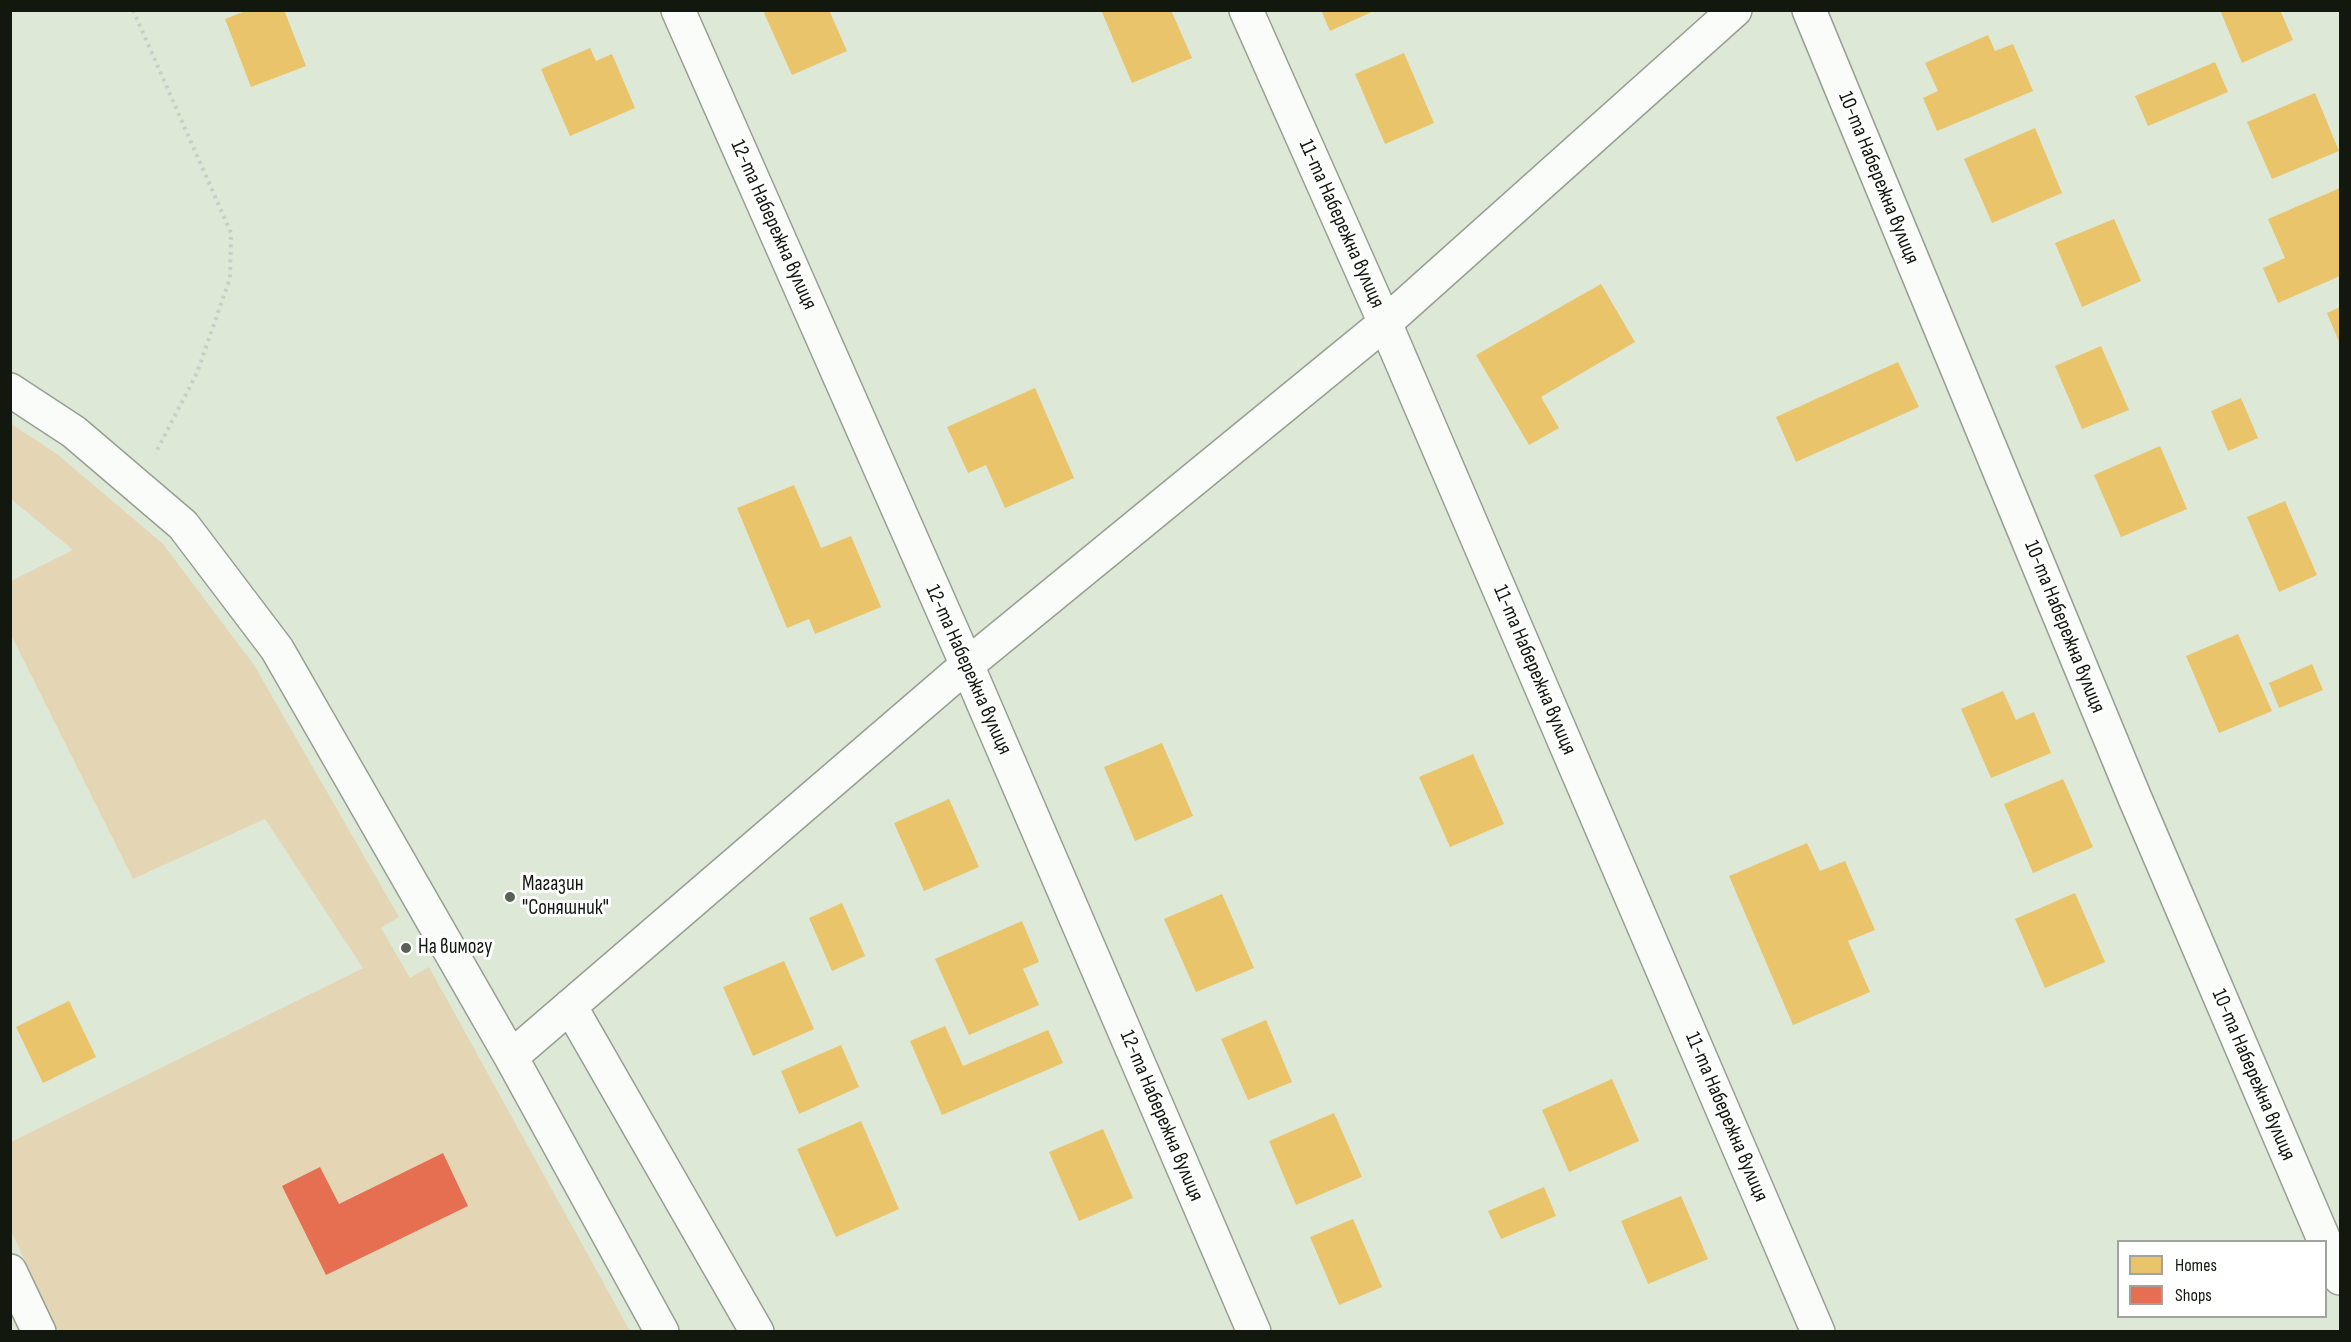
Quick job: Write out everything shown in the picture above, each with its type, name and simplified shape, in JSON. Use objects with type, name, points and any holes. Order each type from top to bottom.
[{"type":"street","name":"12-та Набережна вулиця","points":[[678,10],[967,665],[1254,1332]]},
{"type":"street","name":"11-та Набережна вулиця","points":[[1246,10],[1385,323],[1818,1332]]},
{"type":"street","points":[[511,1056],[967,665],[1385,323],[1735,10]]},
{"type":"street","name":"10-та Набережна вулиця","points":[[1809,10],[2129,785],[2324,1240]]},
{"type":"street","points":[[10,390],[74,432],[183,525],[277,649],[511,1056],[662,1332]]},
{"type":"street","points":[[570,1006],[757,1332]]},
{"type":"street","name":"10-та Набережна вулиця","points":[[2327,1247],[2340,1278]]},
{"type":"street","points":[[10,1271],[39,1332]]},
{"type":"path","points":[[132,10],[231,234],[230,278],[198,373],[137,487]]},
{"type":"shaded area","points":[[11,424],[57,454],[163,544],[254,665],[399,917],[381,928],[410,978],[429,967],[630,1331],[58,1331],[11,1231],[11,1142],[363,968],[265,819],[133,879],[11,635],[11,581],[73,550],[11,499]]},
{"type":"building: Homes","points":[[248,10],[284,10],[306,66],[251,87],[225,19]]},
{"type":"building: Homes","points":[[769,10],[829,10],[847,51],[792,75],[764,13]]},
{"type":"building: Homes","points":[[1101,10],[1171,10],[1192,58],[1132,83]]},
{"type":"building: Homes","points":[[1321,10],[1376,10],[1330,31]]},
{"type":"building: Homes","points":[[2220,10],[2280,10],[2293,40],[2242,63]]},
{"type":"building: Homes","points":[[1988,35],[1995,51],[2013,44],[2033,91],[1937,131],[1923,98],[1938,91],[1925,63]]},
{"type":"building: Homes","points":[[590,48],[596,61],[612,54],[635,108],[570,136],[541,69]]},
{"type":"building: Homes","points":[[1404,53],[1434,123],[1385,144],[1355,74]]},
{"type":"building: Homes","points":[[2215,62],[2228,92],[2148,126],[2135,96]]},
{"type":"building: Homes","points":[[2315,93],[2339,151],[2272,179],[2247,122]]},
{"type":"building: Homes","points":[[2035,128],[2062,193],[1992,223],[1964,159]]},
{"type":"building: Homes","points":[[2340,188],[2340,276],[2278,303],[2263,268],[2285,258],[2268,219]]},
{"type":"building: Homes","points":[[2114,219],[2141,281],[2082,307],[2055,243]]},
{"type":"building: Homes","points":[[1601,284],[1635,342],[1541,397],[1559,428],[1529,445],[1476,355]]},
{"type":"building: Homes","points":[[2340,307],[2340,344],[2327,313]]},
{"type":"building: Homes","points":[[2101,346],[2129,410],[2082,429],[2055,366]]},
{"type":"building: Homes","points":[[1898,362],[1919,407],[1796,462],[1776,417]]},
{"type":"building: Homes","points":[[1035,388],[1074,478],[1005,508],[986,465],[968,473],[947,427]]},
{"type":"building: Homes","points":[[2241,398],[2258,438],[2228,451],[2211,411]]},
{"type":"building: Homes","points":[[2160,446],[2187,509],[2121,537],[2094,475]]},
{"type":"building: Homes","points":[[794,485],[821,548],[851,536],[881,607],[815,634],[809,619],[787,628],[737,508]]},
{"type":"building: Homes","points":[[2285,501],[2317,575],[2279,592],[2247,517]]},
{"type":"building: Homes","points":[[2238,634],[2272,711],[2219,733],[2186,656]]},
{"type":"building: Homes","points":[[2312,664],[2323,690],[2279,708],[2269,683]]},
{"type":"building: Homes","points":[[2003,691],[2016,720],[2034,712],[2051,753],[1991,778],[1961,709]]},
{"type":"building: Homes","points":[[1162,743],[1193,816],[1135,841],[1104,767]]},
{"type":"building: Homes","points":[[1473,754],[1504,824],[1450,847],[1419,777]]},
{"type":"building: Homes","points":[[2063,779],[2093,847],[2033,873],[2004,804]]},
{"type":"building: Homes","points":[[949,799],[979,867],[924,891],[894,823]]},
{"type":"building: Homes","points":[[1807,843],[1820,871],[1845,861],[1875,930],[1848,941],[1870,992],[1793,1025],[1729,876]]},
{"type":"building: Homes","points":[[2075,893],[2105,962],[2045,988],[2015,919]]},
{"type":"building: Homes","points":[[1222,894],[1254,968],[1196,992],[1164,919]]},
{"type":"building: Homes","points":[[842,903],[865,956],[832,971],[809,918]]},
{"type":"building: Homes","points":[[1022,921],[1039,962],[1023,969],[1039,1005],[969,1035],[935,959]]},
{"type":"building: Homes","points":[[784,961],[814,1029],[753,1056],[723,987]]},
{"type":"building: Homes","points":[[69,1001],[96,1057],[43,1083],[16,1027]]},
{"type":"building: Homes","points":[[1266,1020],[1292,1082],[1248,1100],[1221,1039]]},
{"type":"building: Homes","points":[[945,1026],[963,1066],[1048,1030],[1063,1063],[942,1115],[910,1041]]},
{"type":"building: Homes","points":[[841,1045],[859,1087],[799,1114],[781,1071]]},
{"type":"building: Homes","points":[[1612,1079],[1639,1141],[1569,1172],[1542,1110]]},
{"type":"building: Homes","points":[[1334,1113],[1362,1177],[1296,1205],[1269,1141]]},
{"type":"building: Homes","points":[[861,1121],[899,1209],[836,1237],[797,1149]]},
{"type":"building: Homes","points":[[1103,1129],[1133,1198],[1079,1221],[1049,1152]]},
{"type":"building: Homes","points":[[1544,1187],[1556,1216],[1501,1239],[1488,1211]]},
{"type":"building: Homes","points":[[1681,1196],[1708,1259],[1648,1284],[1621,1221]]},
{"type":"building: Homes","points":[[1353,1219],[1382,1287],[1339,1305],[1310,1237]]},
{"type":"building: Shops","points":[[443,1153],[468,1206],[326,1275],[282,1186],[320,1167],[339,1204]]},
{"type":"place","name":"Магазин \"Соняшник\"","points":[[510,897]]},
{"type":"place","name":"На вимогу","points":[[406,948]]}]
